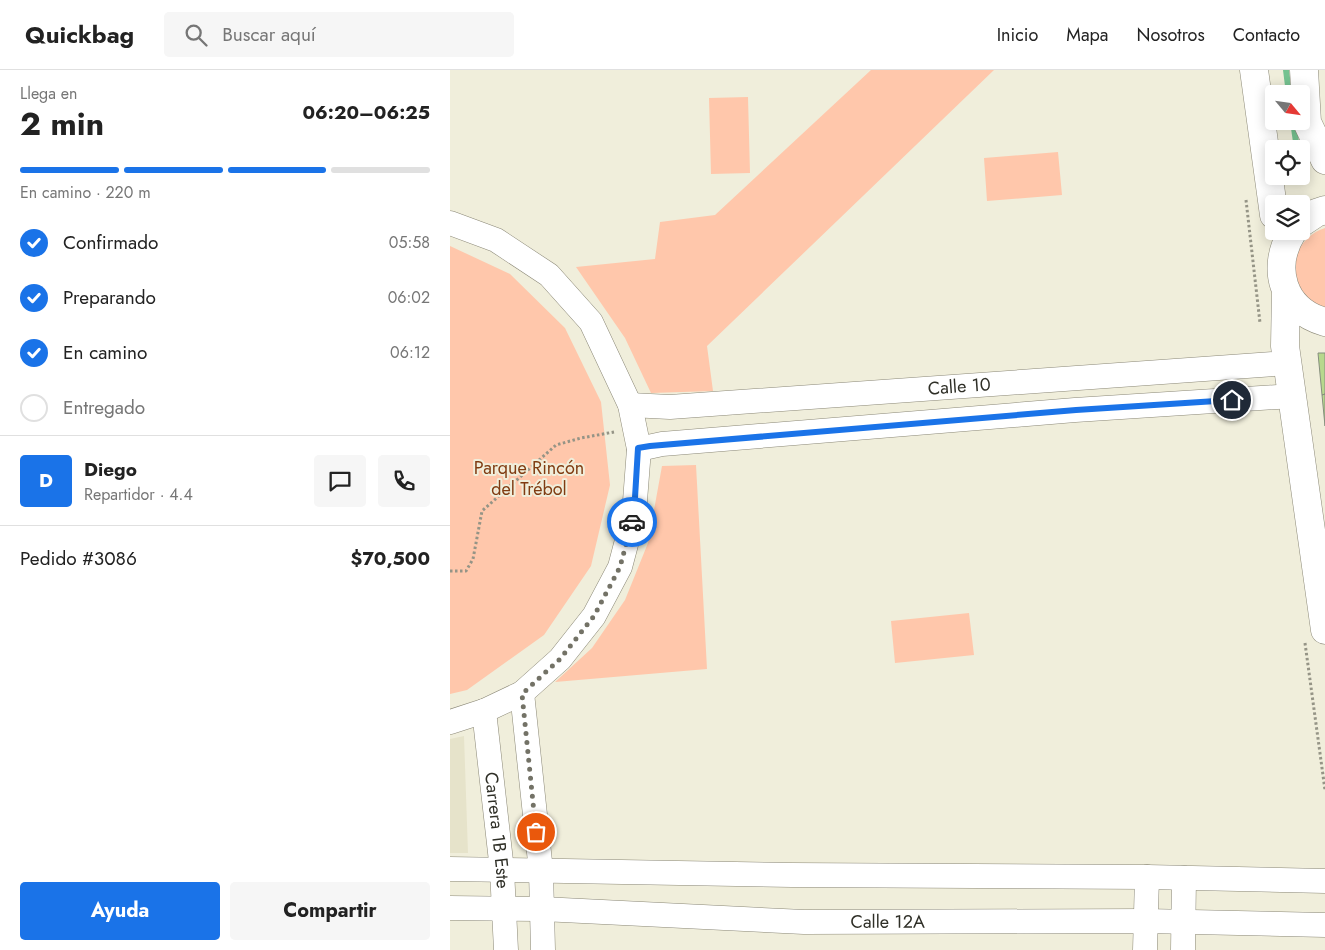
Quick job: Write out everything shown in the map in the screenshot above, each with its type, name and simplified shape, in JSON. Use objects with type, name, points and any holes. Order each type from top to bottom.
[{"type":"main road","points":[[1254,70],[1271,195]]},
{"type":"main road","points":[[1304,70],[1307,122],[1325,160]]},
{"type":"main road","points":[[1310,217],[1325,210]]},
{"type":"main road","points":[[1277,240],[1283,277],[1298,307],[1320,321]]},
{"type":"main road","points":[[1288,240],[1284,248],[1283,277],[1287,354],[1293,396],[1318,524],[1325,630]]},
{"type":"main road","points":[[1287,354],[1294,332],[1308,322],[1320,321]]},
{"type":"street","points":[[450,223],[496,240],[549,275],[591,322],[634,427],[634,514],[620,567],[594,616],[560,659],[522,694],[484,711],[450,722]]},
{"type":"street","name":"Calle 10","points":[[634,427],[670,407],[1287,354]]},
{"type":"street","name":"Calle 10","points":[[634,427],[672,444],[1076,410],[1293,396]]},
{"type":"street","points":[[522,694],[540,871],[543,950]]},
{"type":"street","name":"Carrera 1B Este","points":[[484,711],[502,870],[506,950]]},
{"type":"street","points":[[450,869],[1147,877],[1325,881]]},
{"type":"street","points":[[1145,950],[1147,877]]},
{"type":"street","points":[[1183,950],[1184,878]]},
{"type":"street","name":"Calle 12A","points":[[450,908],[542,909],[804,922],[1146,921],[1325,925]]},
{"type":"path","points":[[450,571],[466,571],[473,560],[482,511],[556,445],[634,427]]},
{"type":"shaded area","points":[[464,736],[468,853],[450,853],[450,739]]},
{"type":"green space","points":[[871,70],[994,70],[707,346],[713,391],[651,393],[625,338],[576,267],[655,259],[660,222],[715,215]]},
{"type":"green space","points":[[748,97],[750,173],[711,174],[709,98]]},
{"type":"green space","points":[[1058,152],[1062,195],[987,201],[984,158]]},
{"type":"green space","points":[[1325,228],[1325,309],[1320,308],[1301,292],[1295,282],[1293,272],[1297,254],[1302,245],[1306,240],[1310,240],[1310,236]]},
{"type":"green space","name":"Parque Rincón del Trébol","points":[[450,246],[510,274],[565,328],[601,402],[610,485],[591,566],[544,635],[467,690],[450,694]]},
{"type":"green space","points":[[696,465],[707,669],[555,682],[592,648],[625,600],[648,543],[662,466]]},
{"type":"green space","points":[[969,613],[974,655],[895,663],[891,621]]},
{"type":"building","points":[[1318,353],[1325,353],[1325,394],[1322,395]]},
{"type":"building","points":[[1325,394],[1325,426],[1322,395]]},
{"type":"waterway","points":[[1286,70],[1288,85]]},
{"type":"waterway","points":[[1294,130],[1296,140]]},
{"type":"way so far","points":[[536,832],[522,694],[560,659],[594,616],[620,567],[632,522]]},
{"type":"route","points":[[632,522],[638,448],[1076,410],[1232,400]]}]
